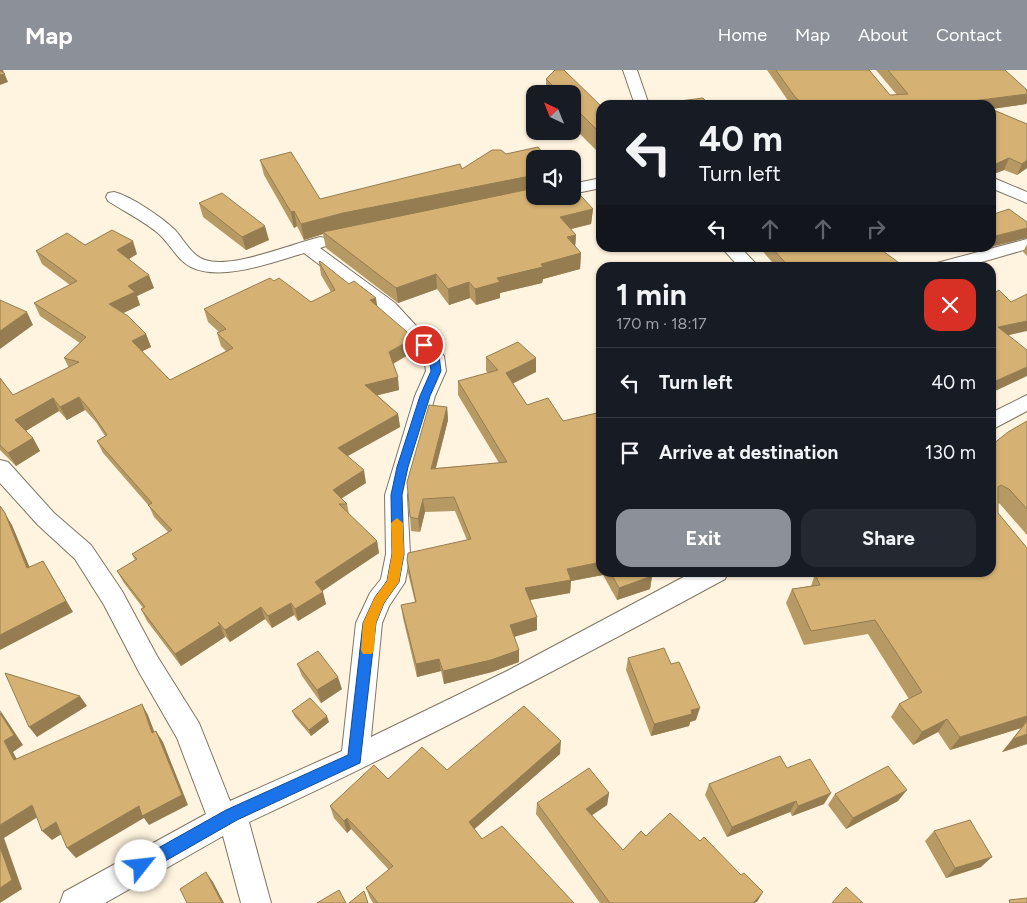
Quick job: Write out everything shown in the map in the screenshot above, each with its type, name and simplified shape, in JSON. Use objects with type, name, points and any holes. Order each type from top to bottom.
[{"type":"street","points":[[630,70],[640,100]]},
{"type":"street","points":[[581,187],[596,184]]},
{"type":"street","points":[[996,184],[1027,198]]},
{"type":"street","points":[[114,198],[156,224],[169,234],[182,252],[200,264],[215,266],[250,262],[338,238]]},
{"type":"street","points":[[960,262],[1027,244]]},
{"type":"street","points":[[306,246],[388,307],[434,356],[436,371],[425,396],[396,495],[398,554],[393,582],[380,600],[369,623],[355,759]]},
{"type":"street","points":[[736,252],[745,262]]},
{"type":"street","points":[[996,420],[1027,402]]},
{"type":"street","points":[[0,468],[46,520],[83,552],[113,598],[148,664],[189,732],[227,818],[256,903]]},
{"type":"street","points":[[75,903],[227,818],[355,759],[516,680],[707,577]]},
{"type":"building","points":[[555,70],[564,70],[579,85],[552,85],[546,79]]},
{"type":"building","points":[[776,70],[869,70],[890,95],[908,94],[888,70],[1005,70],[1027,90],[1027,94],[981,100],[798,100]]},
{"type":"building","points":[[581,87],[596,101],[596,129],[581,114]]},
{"type":"building","points":[[703,98],[705,100],[688,100]]},
{"type":"building","points":[[996,111],[1027,124],[1027,160],[1022,164],[1009,158],[996,164]]},
{"type":"building","points":[[538,147],[540,150],[526,150],[526,177],[343,213],[301,224],[294,211],[291,212],[260,160],[291,152],[320,199],[460,164],[462,169],[492,150],[501,150],[506,154]]},
{"type":"building","points":[[526,190],[526,205],[581,205],[581,196],[593,209],[560,217],[576,235],[567,237],[581,253],[541,264],[543,267],[497,278],[500,282],[475,289],[469,282],[448,289],[436,274],[396,288],[323,232]]},
{"type":"building","points":[[222,193],[265,226],[242,237],[199,203]]},
{"type":"building","points":[[1009,209],[1027,222],[1027,228],[996,236],[996,213]]},
{"type":"building","points":[[112,230],[133,241],[117,250],[149,275],[128,286],[135,292],[109,304],[128,316],[146,334],[132,341],[170,380],[233,348],[217,333],[226,329],[204,309],[270,278],[274,281],[279,278],[311,302],[335,290],[320,261],[349,284],[354,281],[376,298],[370,300],[414,338],[389,352],[398,377],[365,385],[398,414],[338,448],[364,470],[333,490],[347,504],[339,504],[377,541],[315,582],[323,592],[295,609],[291,603],[268,616],[261,607],[225,630],[218,622],[220,625],[175,654],[141,609],[145,607],[117,571],[137,559],[132,554],[172,530],[148,505],[152,503],[97,441],[107,435],[90,410],[79,397],[60,407],[53,398],[15,420],[33,438],[8,453],[0,445],[0,378],[13,395],[79,362],[64,358],[86,337],[34,303],[77,281],[36,251],[67,233],[85,245]]},
{"type":"building","points":[[776,252],[884,252],[898,262],[785,262]]},
{"type":"building","points":[[999,290],[1011,302],[1027,294],[1027,321],[998,327],[1027,350],[1027,367],[996,381],[996,292]]},
{"type":"building","points":[[0,300],[27,312],[0,331]]},
{"type":"building","points":[[518,342],[536,358],[506,373],[527,405],[548,398],[563,421],[596,413],[596,563],[567,569],[571,580],[525,588],[537,617],[510,625],[519,650],[491,660],[443,671],[439,659],[416,664],[401,605],[416,602],[407,560],[408,553],[471,539],[454,497],[423,499],[418,519],[410,517],[407,482],[429,405],[447,407],[431,469],[507,462],[458,381],[498,370],[486,357]]},
{"type":"building","points":[[1027,421],[1027,509],[1009,489],[1001,485],[998,487],[998,513],[1027,548],[1027,716],[960,737],[947,719],[922,732],[899,704],[922,692],[875,620],[811,631],[792,589],[820,585],[816,577],[996,577],[996,442]]},
{"type":"building","points":[[0,506],[5,513],[27,568],[43,561],[66,601],[0,635]]},
{"type":"building","points":[[613,577],[649,577],[619,588]]},
{"type":"building","points":[[664,648],[671,664],[679,662],[700,708],[691,710],[692,714],[654,724],[628,658]]},
{"type":"building","points":[[318,651],[338,677],[317,690],[297,664]]},
{"type":"building","points":[[5,673],[80,696],[29,727]]},
{"type":"building","points":[[310,698],[327,716],[309,730],[292,711]]},
{"type":"building","points":[[142,704],[152,733],[156,731],[182,795],[142,816],[139,806],[67,848],[56,822],[42,831],[32,805],[0,825],[0,713],[14,735],[4,741],[14,760]]},
{"type":"building","points":[[524,706],[561,741],[469,822],[482,839],[502,826],[574,903],[378,903],[366,888],[393,866],[347,818],[344,821],[330,806],[374,765],[388,779],[422,747],[447,770]]},
{"type":"building","points":[[1027,721],[1027,734],[1013,739]]},
{"type":"building","points":[[780,756],[787,768],[810,759],[831,793],[798,806],[796,801],[732,827],[709,784]]},
{"type":"building","points":[[888,766],[907,790],[853,818],[835,794]]},
{"type":"building","points":[[589,768],[609,793],[586,809],[623,850],[641,831],[646,836],[670,813],[700,841],[704,837],[741,875],[744,873],[763,892],[753,903],[610,903],[537,803]]},
{"type":"building","points":[[970,820],[992,857],[955,868],[934,831]]},
{"type":"building","points":[[0,847],[12,880],[0,888]]},
{"type":"building","points":[[206,872],[222,903],[187,903],[180,889]]},
{"type":"building","points":[[846,887],[863,903],[832,903]]},
{"type":"building","points":[[339,890],[346,903],[317,903]]},
{"type":"building","points":[[364,891],[368,903],[349,903]]},
{"type":"building","points":[[1027,898],[1027,903],[1010,903],[1009,900]]},
{"type":"slow traffic","points":[[367,650],[369,623],[380,600],[393,582],[398,554],[397,523]]},
{"type":"route","points":[[141,866],[232,815],[355,759],[369,623],[380,600],[393,582],[398,554],[396,495],[425,396],[436,371],[434,356],[424,345]]}]
